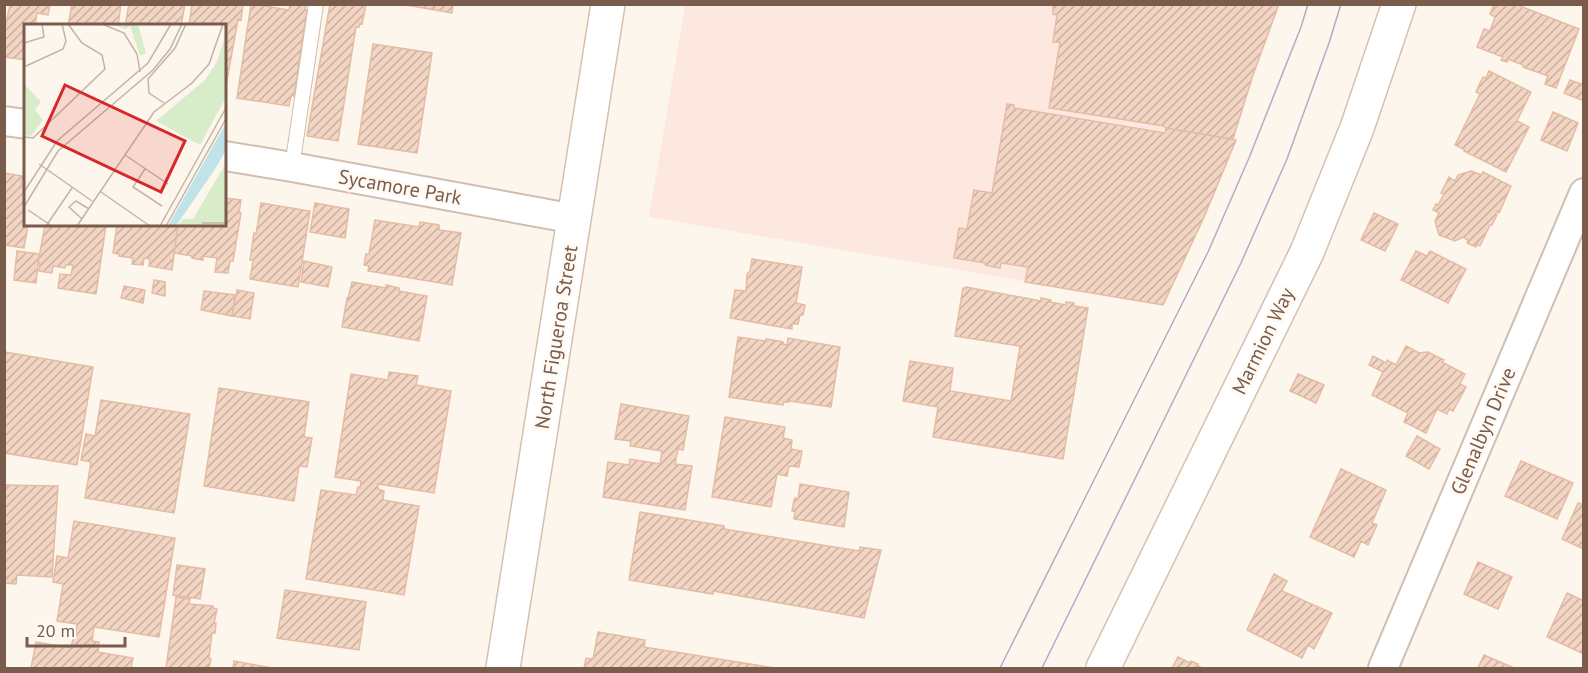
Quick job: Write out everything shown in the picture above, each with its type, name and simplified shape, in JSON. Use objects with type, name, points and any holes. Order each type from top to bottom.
[{"type":"street","name":"North Figueroa Street","points":[[503,669],[608,4]]},
{"type":"street","name":"Marmion Way","points":[[1103,669],[1307,252],[1358,128],[1399,4]]},
{"type":"street","points":[[4,121],[24,124]]},
{"type":"street","name":"Sycamore Park","points":[[226,156],[575,219]]},
{"type":"street","name":"Glenalbyn Drive","points":[[1383,669],[1584,193]]},
{"type":"lane","points":[[292,167],[316,4]]},
{"type":"shaded area","points":[[685,5],[1279,5],[1253,75],[1233,138],[1236,140],[1163,305],[649,217]]},
{"type":"building","points":[[10,4],[50,4],[48,15],[37,13],[35,24],[24,24],[24,60],[4,57],[4,34]]},
{"type":"building","points":[[72,4],[121,4],[118,24],[68,24]]},
{"type":"building","points":[[129,4],[185,4],[181,24],[125,24]]},
{"type":"building","points":[[192,4],[243,4],[241,20],[238,19],[226,86],[226,24],[189,24]]},
{"type":"building","points":[[251,4],[266,4],[265,6],[289,10],[290,4],[306,4],[294,96],[291,96],[289,106],[237,98]]},
{"type":"building","points":[[330,4],[366,4],[362,24],[356,27],[338,141],[307,136]]},
{"type":"building","points":[[400,4],[453,4],[452,13]]},
{"type":"building","points":[[1053,4],[1279,4],[1233,139],[1049,108],[1060,42],[1053,42],[1057,15],[1053,14]]},
{"type":"building","points":[[1494,4],[1515,4],[1579,29],[1556,88],[1545,84],[1548,76],[1508,59],[1507,62],[1501,60],[1503,57],[1477,47],[1484,29],[1490,31],[1495,17],[1490,14]]},
{"type":"building","points":[[373,44],[432,53],[417,153],[358,144]]},
{"type":"building","points":[[1489,71],[1531,92],[1517,121],[1529,127],[1506,172],[1455,145],[1480,94],[1476,92],[1483,77],[1486,78]]},
{"type":"building","points":[[1570,80],[1584,85],[1584,101],[1564,93]]},
{"type":"building","points":[[1007,104],[1014,105],[1014,108],[1165,133],[1166,128],[1236,140],[1205,215],[1163,305],[1025,282],[1028,267],[1001,263],[1000,268],[985,265],[986,263],[954,258],[959,228],[967,229],[974,190],[992,193]]},
{"type":"building","points":[[1553,112],[1578,123],[1567,151],[1541,140]]},
{"type":"building","points":[[1471,171],[1481,175],[1483,172],[1511,186],[1499,213],[1497,211],[1480,246],[1477,244],[1476,247],[1467,243],[1468,240],[1463,237],[1455,241],[1439,235],[1435,221],[1439,213],[1433,210],[1444,194],[1441,193],[1449,177],[1455,181],[1458,175]]},
{"type":"building","points":[[4,173],[23,176],[21,185],[24,186],[24,226],[28,226],[24,248],[4,245]]},
{"type":"building","points":[[226,198],[241,200],[233,261],[230,261],[228,273],[215,272],[217,258],[203,256],[203,260],[174,253],[178,226],[226,226]]},
{"type":"building","points":[[261,203],[310,211],[298,287],[250,279],[253,260],[250,260]]},
{"type":"building","points":[[315,203],[349,209],[345,238],[310,232]]},
{"type":"building","points":[[1374,213],[1398,224],[1385,251],[1361,240]]},
{"type":"building","points":[[375,220],[419,227],[420,222],[439,225],[439,230],[461,233],[452,285],[368,271],[369,266],[364,265],[366,254],[369,254]]},
{"type":"building","points":[[45,226],[106,226],[96,294],[58,288],[60,274],[71,275],[73,265],[66,265],[65,268],[53,266],[52,273],[39,271],[40,263],[38,263]]},
{"type":"building","points":[[117,226],[178,226],[172,270],[149,266],[150,259],[144,258],[143,265],[132,264],[133,258],[113,253]]},
{"type":"building","points":[[17,251],[39,254],[36,283],[14,280]]},
{"type":"building","points":[[1416,251],[1427,256],[1430,251],[1466,269],[1448,303],[1401,280]]},
{"type":"building","points":[[752,259],[802,267],[796,303],[805,305],[803,315],[800,315],[798,324],[792,324],[792,329],[730,318],[735,290],[746,291],[747,274],[750,271]]},
{"type":"building","points":[[304,261],[332,267],[328,287],[301,282]]},
{"type":"building","points":[[154,280],[165,282],[165,296],[152,293]]},
{"type":"building","points":[[352,282],[386,288],[386,285],[399,288],[399,291],[427,296],[419,341],[342,327]]},
{"type":"building","points":[[124,286],[145,290],[143,303],[121,298]]},
{"type":"building","points":[[963,288],[1041,301],[1041,298],[1066,305],[1066,302],[1074,303],[1074,306],[1088,308],[1063,459],[933,437],[938,407],[903,401],[910,361],[953,368],[950,391],[1011,401],[1020,346],[955,336]]},
{"type":"building","points":[[237,290],[254,293],[250,319],[232,316]]},
{"type":"building","points":[[204,291],[235,295],[232,316],[201,310]]},
{"type":"building","points":[[738,337],[766,341],[766,339],[787,345],[788,338],[840,347],[831,407],[790,401],[784,402],[783,405],[729,397]]},
{"type":"building","points":[[1406,346],[1419,353],[1428,352],[1465,374],[1460,384],[1466,387],[1453,411],[1449,409],[1447,414],[1437,409],[1426,433],[1404,422],[1408,413],[1372,395],[1383,372],[1369,365],[1373,356],[1396,365]]},
{"type":"building","points":[[5,352],[93,367],[77,465],[4,453]]},
{"type":"building","points":[[389,372],[418,376],[416,385],[451,391],[434,493],[378,484],[378,489],[384,491],[383,500],[419,506],[404,595],[306,579],[321,490],[356,495],[358,487],[360,488],[361,481],[335,477],[351,374],[388,380]]},
{"type":"building","points":[[1298,374],[1324,385],[1316,403],[1290,391]]},
{"type":"building","points":[[219,388],[309,402],[304,437],[312,438],[307,467],[299,466],[294,501],[204,486]]},
{"type":"building","points":[[101,400],[190,414],[174,513],[85,498],[91,462],[81,460],[86,434],[95,436]]},
{"type":"building","points":[[621,404],[689,416],[683,450],[678,449],[675,464],[692,466],[685,510],[603,497],[608,462],[629,465],[630,459],[660,464],[662,451],[630,446],[631,441],[615,439]]},
{"type":"building","points":[[725,417],[785,427],[783,438],[792,440],[791,449],[802,451],[799,467],[789,466],[787,476],[777,474],[771,507],[712,497]]},
{"type":"building","points":[[1417,436],[1440,449],[1429,469],[1406,456]]},
{"type":"building","points":[[1521,461],[1573,483],[1557,519],[1505,496]]},
{"type":"building","points":[[1341,469],[1386,490],[1372,523],[1377,525],[1368,545],[1361,541],[1354,557],[1310,537]]},
{"type":"building","points":[[800,484],[849,492],[844,527],[794,519],[795,512],[792,511],[795,498],[798,499]]},
{"type":"building","points":[[4,485],[58,486],[52,577],[17,575],[16,584],[4,583]]},
{"type":"building","points":[[1578,503],[1584,505],[1584,549],[1562,539]]},
{"type":"building","points":[[640,512],[724,526],[724,529],[859,551],[860,547],[881,550],[864,618],[713,591],[713,594],[629,580]]},
{"type":"building","points":[[74,521],[175,538],[159,637],[94,627],[92,641],[99,642],[98,652],[133,658],[131,668],[31,668],[36,642],[71,648],[73,639],[75,639],[77,624],[57,621],[63,584],[53,582],[57,556],[68,558]]},
{"type":"building","points":[[1478,562],[1512,577],[1498,609],[1464,594]]},
{"type":"building","points":[[177,565],[205,569],[200,599],[173,595]]},
{"type":"building","points":[[1274,574],[1287,581],[1282,591],[1332,613],[1314,649],[1308,645],[1302,658],[1247,630]]},
{"type":"building","points":[[285,590],[366,602],[359,650],[277,638]]},
{"type":"building","points":[[1567,593],[1584,601],[1584,654],[1547,637]]},
{"type":"building","points":[[176,597],[190,599],[189,604],[213,606],[217,609],[209,668],[166,668]]},
{"type":"building","points":[[598,632],[645,640],[644,647],[774,668],[584,668],[586,658],[593,659]]},
{"type":"building","points":[[1484,655],[1514,668],[1478,668]]},
{"type":"building","points":[[1178,657],[1198,664],[1202,668],[1172,668]]},
{"type":"building","points":[[234,661],[272,668],[233,668]]},
{"type":"tram line","points":[[1000,668],[1208,252],[1249,158],[1308,4]]},
{"type":"tram line","points":[[1042,668],[1241,263],[1287,159],[1341,4]]}]
